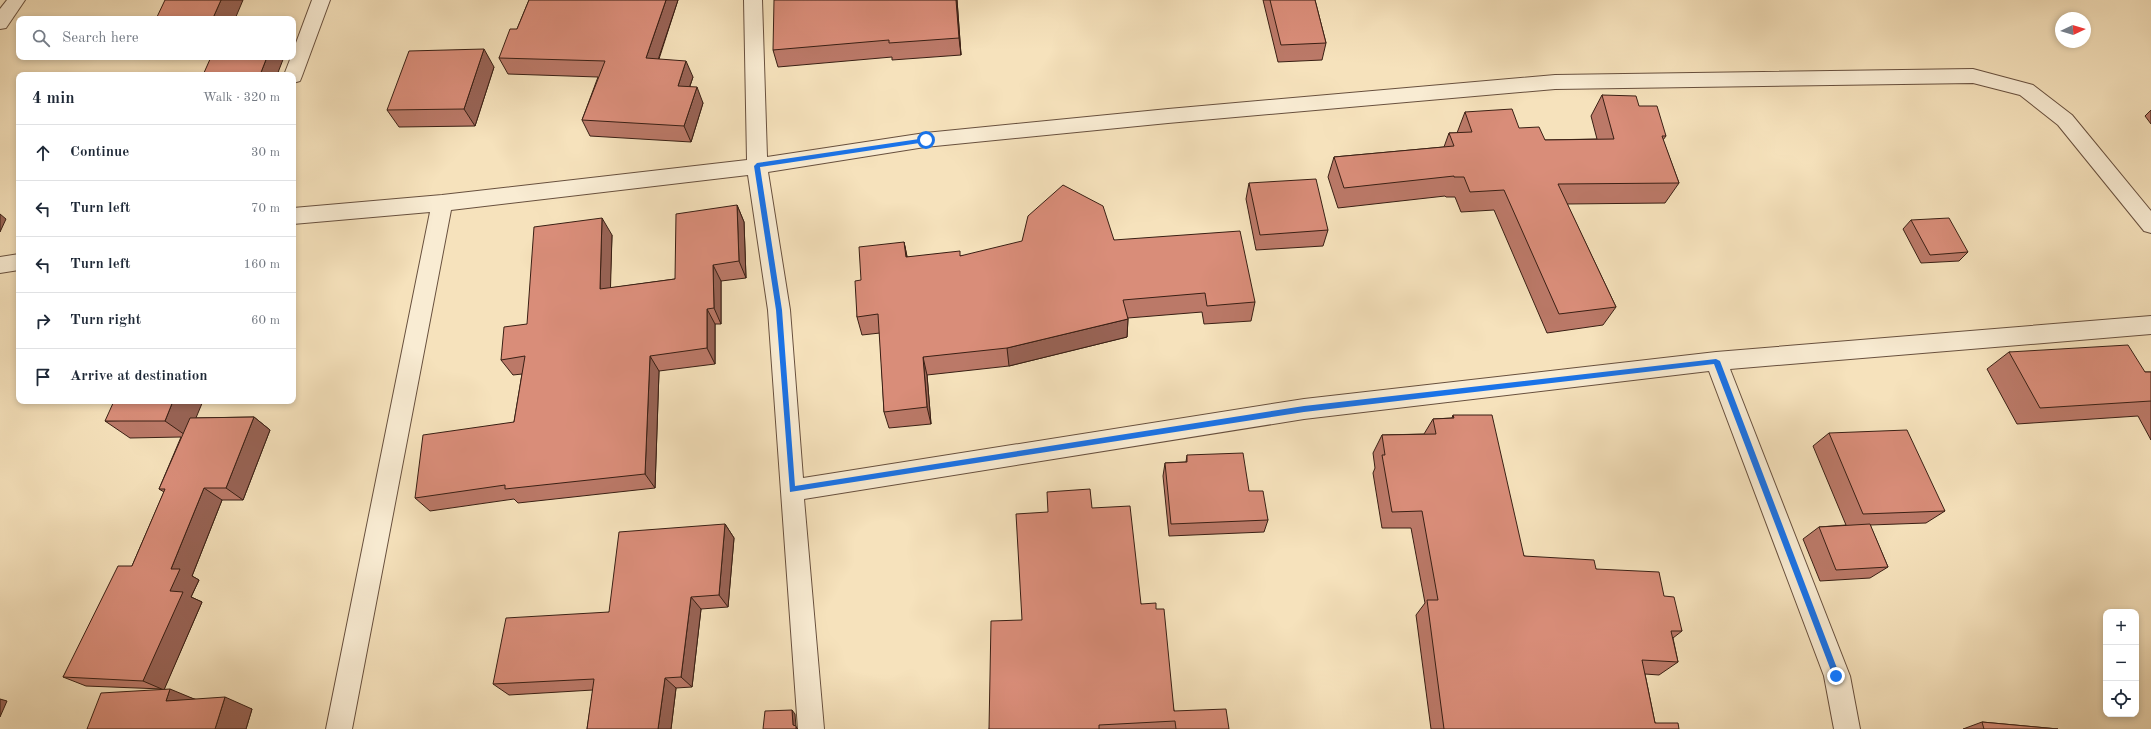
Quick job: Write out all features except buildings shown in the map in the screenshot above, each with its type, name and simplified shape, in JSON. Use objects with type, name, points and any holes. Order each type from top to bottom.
[{"type":"street","points":[[0,23],[16,0]]},
{"type":"street","points":[[294,72],[321,0]]},
{"type":"street","points":[[752,0],[757,166],[779,310],[811,729]]},
{"type":"street","points":[[296,216],[442,203],[757,166],[926,140],[1168,116],[1555,82],[1973,76],[2026,90],[2065,120],[2151,225]]},
{"type":"street","points":[[339,729],[442,203]]},
{"type":"street","points":[[0,265],[16,262]]},
{"type":"street","points":[[792,490],[1304,409],[1716,361],[2151,324]]},
{"type":"street","points":[[1716,361],[1836,676],[1847,729]]},
{"type":"route","points":[[926,140],[757,166],[779,310],[792,490],[1304,409],[1716,361],[1836,676]]}]
